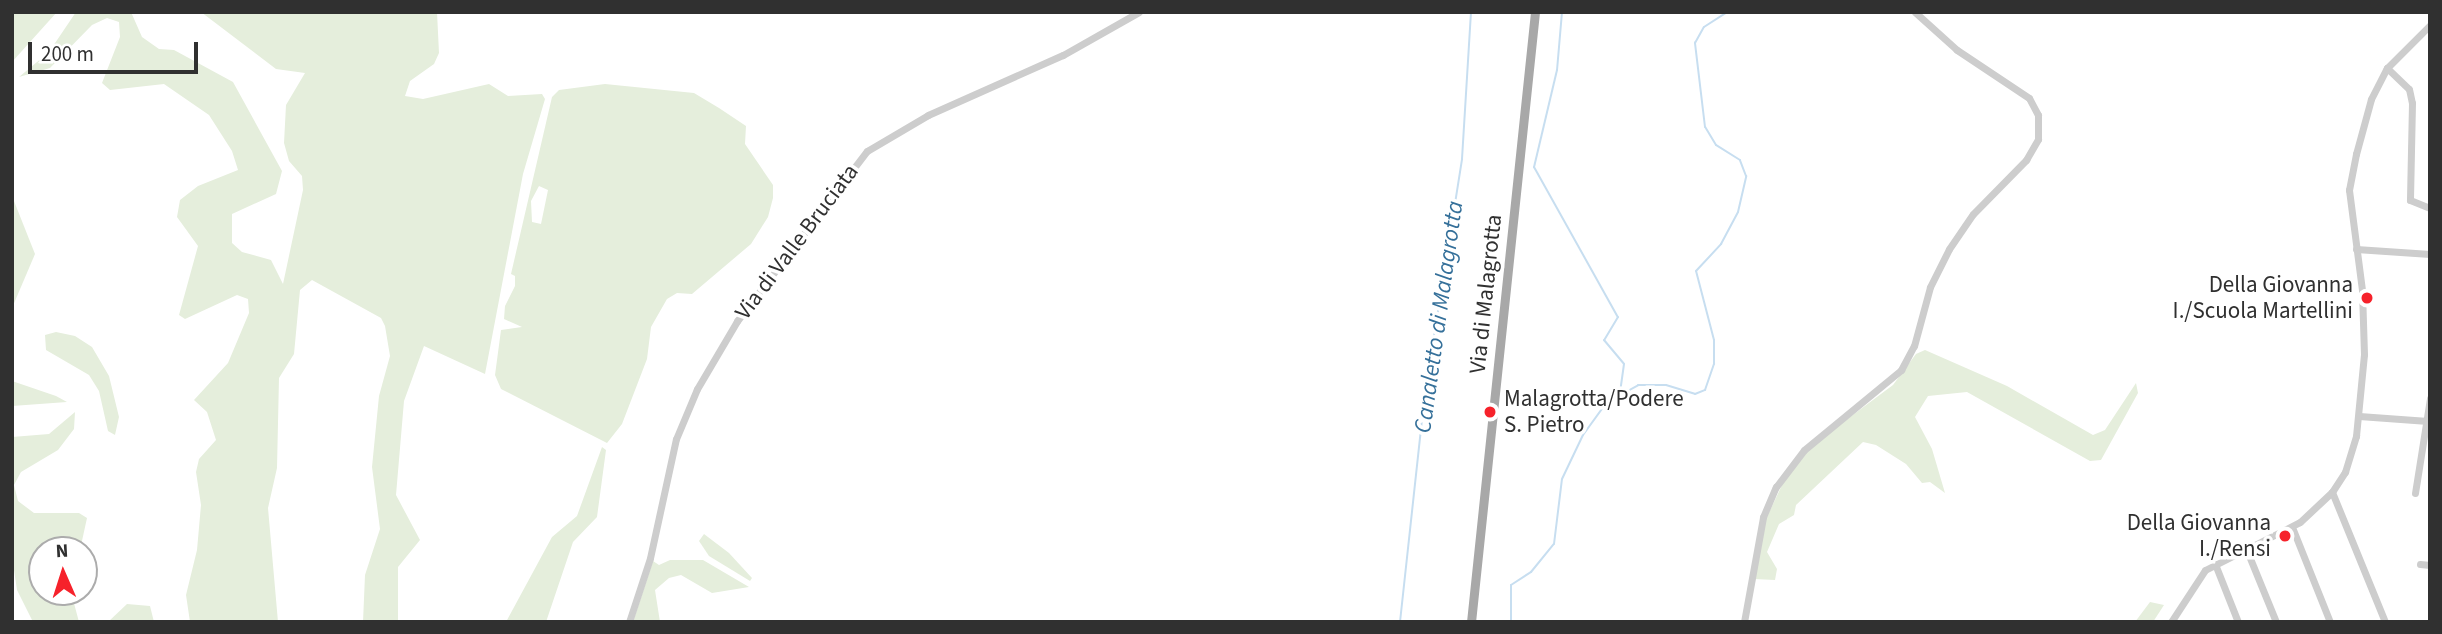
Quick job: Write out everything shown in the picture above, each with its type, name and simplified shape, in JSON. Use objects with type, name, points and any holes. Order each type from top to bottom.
[{"type":"main road","name":"Via di Malagrotta","points":[[1471,622],[1535,12]]},
{"type":"street","name":"Via di Valle Bruciata","points":[[629,622],[690,403],[737,321],[862,158],[887,136],[1069,52],[1139,12]]},
{"type":"street","points":[[1744,622],[1763,517],[1776,487],[1804,450],[1880,392],[1905,365],[1930,287],[1948,249],[1973,214],[2026,160],[2038,139],[2038,115],[2029,98],[1957,50],[1915,12]]},
{"type":"street","points":[[2173,621],[2192,583],[2215,564],[2245,546],[2292,527],[2332,492],[2353,452],[2359,416],[2363,334],[2350,190],[2365,114],[2387,68],[2429,29]]},
{"type":"street","points":[[2387,68],[2409,89],[2412,103],[2410,200],[2430,208]]},
{"type":"street","points":[[2356,249],[2430,254]]},
{"type":"street","points":[[2415,493],[2430,398]]},
{"type":"street","points":[[2359,416],[2428,421]]},
{"type":"street","points":[[2332,492],[2385,622]]},
{"type":"street","points":[[2292,527],[2330,622]]},
{"type":"street","points":[[2245,546],[2276,622]]},
{"type":"street","points":[[2215,564],[2238,622]]},
{"type":"street","points":[[2420,564],[2430,565]]},
{"type":"green space","points":[[12,12],[57,12],[12,62]]},
{"type":"green space","points":[[76,12],[131,12],[142,37],[159,49],[174,50],[233,82],[282,171],[276,194],[232,214],[232,243],[242,252],[271,260],[283,284],[303,190],[302,176],[289,161],[284,143],[286,105],[305,73],[276,69],[201,12],[437,12],[439,53],[434,64],[410,81],[405,96],[423,99],[489,84],[508,96],[542,94],[545,99],[523,174],[485,374],[424,346],[404,401],[396,495],[420,540],[398,567],[398,622],[363,622],[365,575],[380,529],[372,467],[379,396],[390,356],[385,326],[381,318],[312,280],[300,290],[294,354],[279,378],[277,468],[268,508],[278,622],[190,622],[186,595],[197,550],[201,505],[196,472],[199,459],[216,440],[207,412],[194,400],[228,363],[249,313],[248,299],[237,295],[185,319],[179,315],[198,246],[177,217],[180,200],[198,186],[238,170],[232,151],[209,115],[164,84],[110,90],[102,83],[120,37],[119,22],[107,18],[92,25],[50,68],[19,77],[49,52]]},
{"type":"green space","points":[[605,84],[694,93],[746,126],[745,144],[773,185],[768,217],[751,244],[692,294],[677,293],[667,299],[651,327],[647,359],[622,424],[607,443],[501,389],[495,375],[501,330],[522,327],[504,319],[505,306],[515,286],[515,276],[511,274],[552,97],[559,90]],"holes":[[[539,186],[548,190],[541,224],[532,222],[531,201]]]},
{"type":"green space","points":[[12,196],[35,254],[12,308]]},
{"type":"green space","points":[[56,332],[75,336],[92,347],[109,376],[119,417],[115,435],[108,431],[99,391],[89,375],[46,350],[45,335]]},
{"type":"green space","points":[[1925,350],[2007,386],[2093,435],[2105,430],[2136,383],[2138,393],[2101,460],[2090,461],[1967,392],[1928,396],[1915,417],[1932,449],[1945,493],[1930,482],[1922,483],[1906,464],[1876,445],[1863,442],[1796,505],[1794,515],[1779,524],[1767,552],[1777,569],[1775,580],[1754,579],[1766,519],[1790,468],[1814,444],[1893,385],[1916,354]]},
{"type":"green space","points":[[12,381],[56,396],[67,402],[12,406]]},
{"type":"green space","points":[[75,412],[74,429],[58,450],[21,472],[14,485],[18,501],[34,513],[79,513],[87,518],[83,536],[28,536],[28,606],[75,606],[79,622],[33,622],[17,590],[12,557],[12,437],[49,434]]},
{"type":"green space","points":[[602,447],[606,450],[597,517],[573,542],[546,622],[506,622],[552,537],[577,516]]},
{"type":"green space","points":[[704,534],[729,553],[752,578],[750,581],[709,556],[699,541]]},
{"type":"green space","points":[[670,560],[703,560],[749,587],[712,593],[681,575],[669,578],[655,590],[660,622],[633,622],[653,561],[659,565]]},
{"type":"green space","points":[[2150,602],[2164,605],[2153,622],[2135,622]]},
{"type":"green space","points":[[127,604],[150,606],[154,622],[108,622]]},
{"type":"waterway","name":"Canaletto di Malagrotta","points":[[1400,622],[1425,393],[1462,159],[1471,12]]},
{"type":"waterway","points":[[1562,12],[1557,70],[1534,167],[1618,317],[1604,340],[1624,364],[1620,391]]},
{"type":"waterway","points":[[1511,622],[1511,585],[1531,572],[1554,544],[1562,479],[1583,435],[1606,403],[1638,385],[1666,385],[1695,394],[1705,390],[1714,364],[1714,340],[1696,271],[1721,244],[1738,212],[1746,176],[1740,160],[1716,145],[1705,127],[1695,43],[1704,27],[1727,12]]},
{"type":"place","name":"Della Giovanna I./Scuola Martellini","points":[[2367,298]]},
{"type":"place","name":"Malagrotta/Podere S. Pietro","points":[[1490,412]]},
{"type":"place","name":"Della Giovanna I./Rensi","points":[[2285,536]]}]
